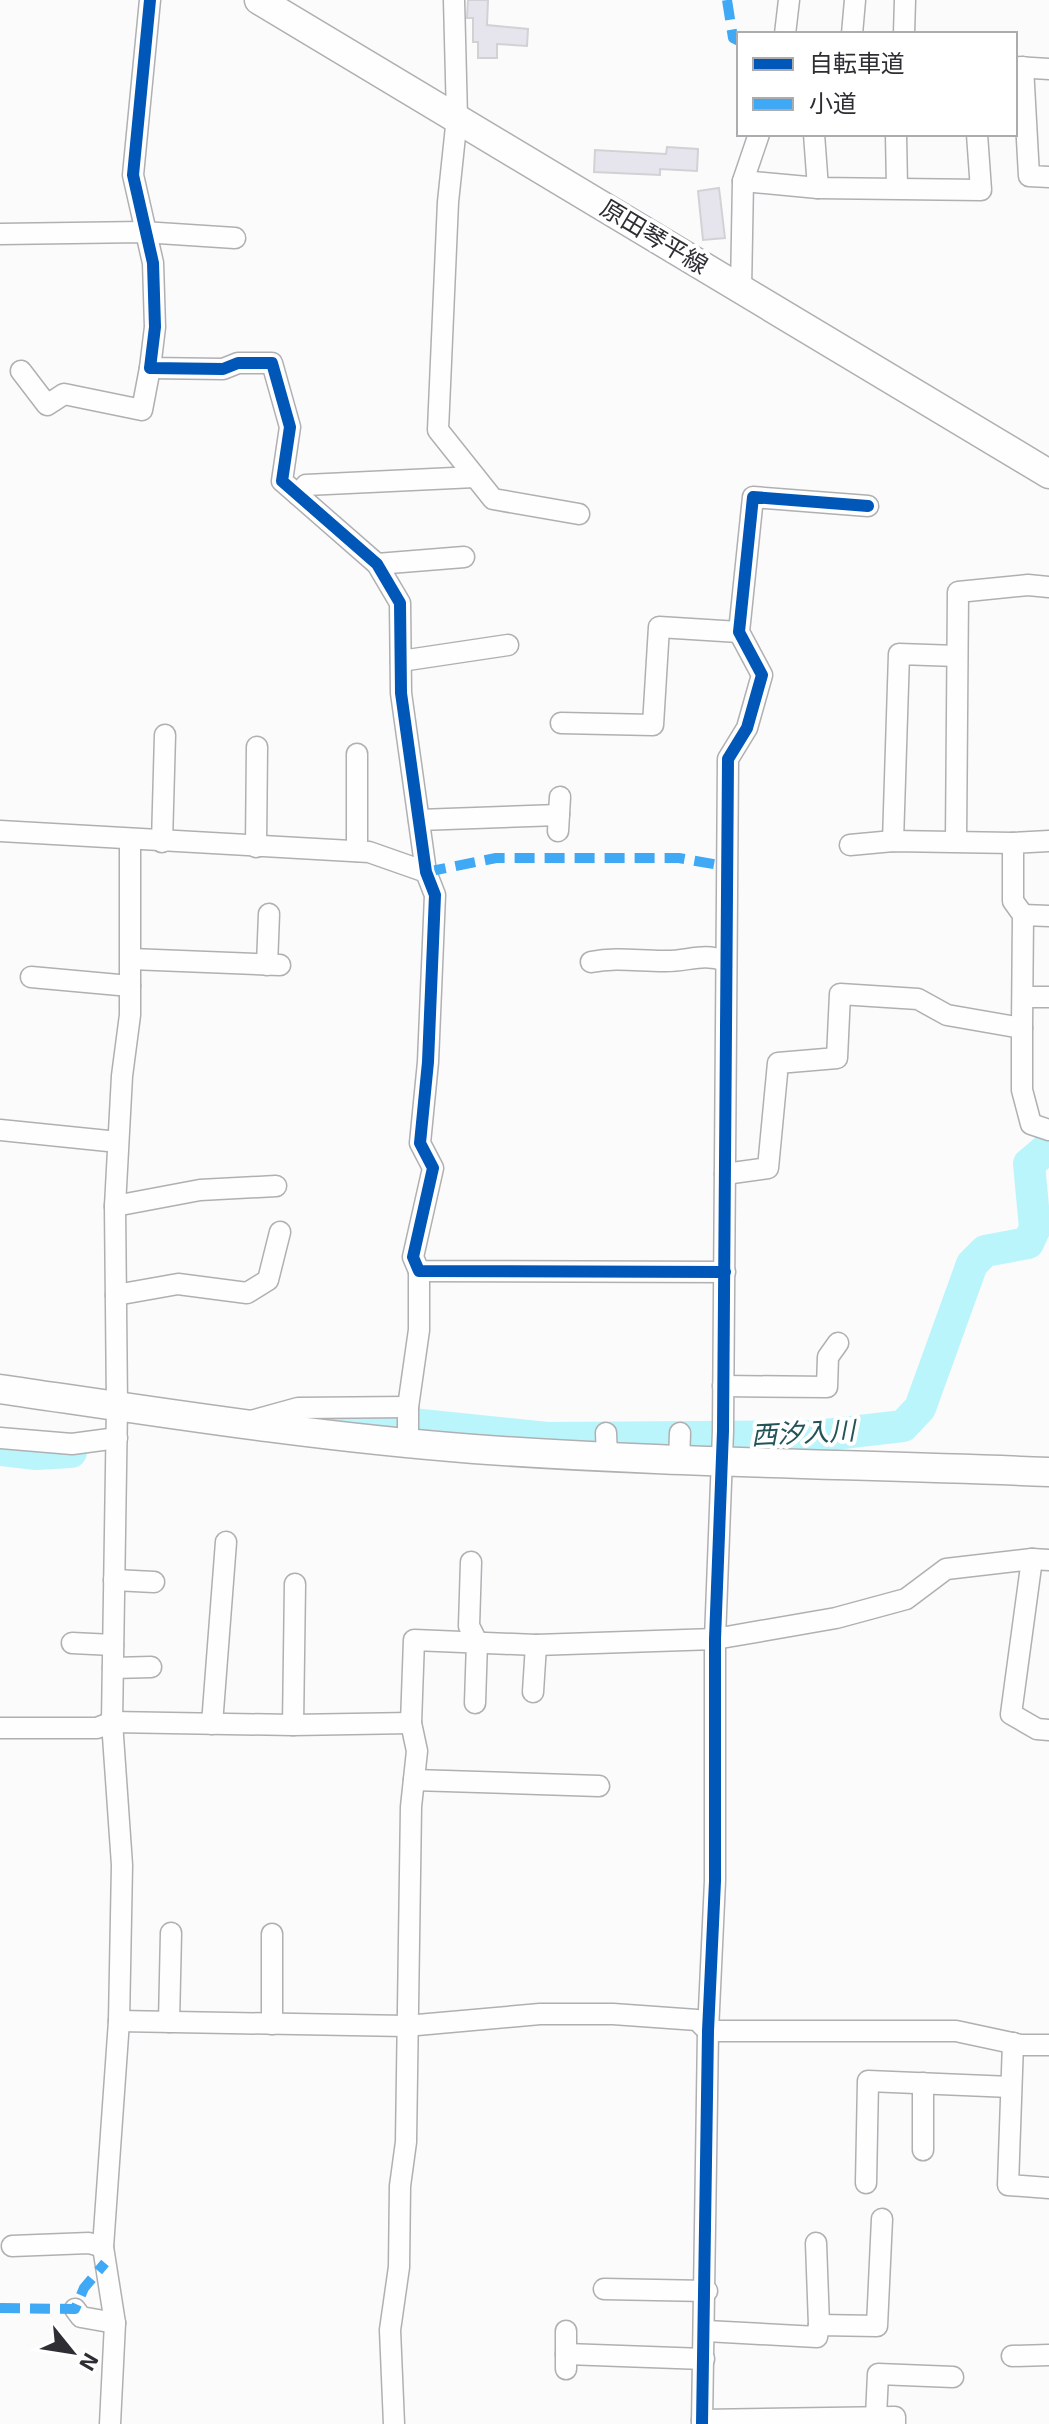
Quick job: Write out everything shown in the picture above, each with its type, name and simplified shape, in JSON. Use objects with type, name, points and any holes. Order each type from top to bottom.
[{"type":"street","points":[[21,371],[47,405],[64,394],[142,410],[155,327],[153,263],[143,232],[133,175],[150,0]]},
{"type":"street","name":"原田琴平線","points":[[259,0],[1049,474]]},
{"type":"street","points":[[454,0],[457,117],[448,202],[438,430],[493,499],[579,514]]},
{"type":"street","points":[[785,32],[789,0]]},
{"type":"street","points":[[852,32],[855,0]]},
{"type":"street","points":[[904,32],[905,0]]},
{"type":"street","points":[[1049,69],[1019,67],[1029,176],[1049,177]]},
{"type":"street","points":[[741,289],[743,181],[758,136]]},
{"type":"street","points":[[814,136],[818,188]]},
{"type":"street","points":[[896,136],[897,188]]},
{"type":"street","points":[[743,181],[818,188],[981,190],[977,136]]},
{"type":"street","points":[[0,234],[143,232],[235,238]]},
{"type":"street","points":[[150,368],[223,369],[238,363],[272,363],[290,427],[282,481],[377,564],[400,603],[401,693],[426,872],[435,895],[428,1062],[420,1143],[433,1168],[413,1257],[419,1271],[419,1330],[408,1424]]},
{"type":"street","points":[[298,495],[306,485],[475,477]]},
{"type":"street","points":[[868,506],[753,497],[739,632],[762,675],[747,728],[728,759],[725,1272],[715,1639],[715,1881],[708,2031],[707,2291],[702,2422],[885,2421],[878,2374],[953,2377]]},
{"type":"street","points":[[377,564],[464,557]]},
{"type":"street","points":[[956,841],[958,592],[1028,585],[1049,587]]},
{"type":"street","points":[[561,723],[653,725],[659,627],[739,632]]},
{"type":"street","points":[[401,661],[508,645]]},
{"type":"street","points":[[893,841],[899,654],[957,656]]},
{"type":"street","points":[[162,842],[165,735]]},
{"type":"street","points":[[256,847],[257,747]]},
{"type":"street","points":[[357,754],[357,851]]},
{"type":"street","points":[[419,820],[559,814]]},
{"type":"street","points":[[0,831],[369,852],[426,872]]},
{"type":"street","points":[[110,2424],[115,2323],[103,2247],[119,2021],[122,1865],[112,1722],[117,1438],[115,1206],[130,986],[130,840]]},
{"type":"street","points":[[850,845],[893,841],[1049,841]]},
{"type":"street","points":[[1013,843],[1013,901],[1023,915],[1022,1090],[1031,1124],[1049,1130]]},
{"type":"street","points":[[131,959],[274,965],[269,914]]},
{"type":"street","points":[[1023,915],[1049,916]]},
{"type":"street","points":[[591,962],[615,958],[666,962],[709,955],[726,961]]},
{"type":"street","points":[[31,977],[130,986]]},
{"type":"street","points":[[725,1174],[768,1168],[778,1063],[837,1058],[840,994],[918,999],[947,1015],[1022,1028]]},
{"type":"street","points":[[1023,997],[1049,997]]},
{"type":"street","points":[[0,1130],[118,1142]]},
{"type":"street","points":[[115,1206],[200,1190],[276,1186]]},
{"type":"street","points":[[116,1295],[178,1284],[247,1293],[268,1280],[280,1232]]},
{"type":"street","points":[[419,1271],[725,1272]]},
{"type":"street","points":[[723,1386],[827,1387],[828,1357],[838,1343]]},
{"type":"street","points":[[0,1389],[239,1424],[408,1424],[537,1442],[722,1446],[1049,1472]]},
{"type":"street","points":[[0,1438],[72,1444],[117,1438]]},
{"type":"street","points":[[212,1724],[226,1542]]},
{"type":"street","points":[[394,2424],[390,2330],[399,2267],[400,2186],[406,2142],[406,2026],[417,1751],[411,1723],[414,1640],[536,1645],[715,1639],[836,1618],[906,1599],[946,1569],[1041,1560],[1011,1714],[1037,1729],[1049,1730]]},
{"type":"street","points":[[471,1562],[469,1626],[477,1642],[475,1703]]},
{"type":"street","points":[[114,1580],[154,1582]]},
{"type":"street","points":[[293,1725],[295,1584]]},
{"type":"street","points":[[72,1643],[113,1645]]},
{"type":"street","points":[[533,1692],[536,1645]]},
{"type":"street","points":[[113,1668],[151,1667]]},
{"type":"street","points":[[0,1728],[97,1728],[112,1722],[411,1723]]},
{"type":"street","points":[[414,1780],[536,1774],[599,1786]]},
{"type":"street","points":[[169,2022],[171,1933]]},
{"type":"street","points":[[272,1934],[272,2024]]},
{"type":"street","points":[[119,2021],[406,2026],[540,2014],[613,2014],[697,2020],[708,2031],[956,2031],[1013,2043],[1049,2045]]},
{"type":"street","points":[[1013,2043],[1008,2185],[1049,2188]]},
{"type":"street","points":[[866,2183],[868,2081],[1011,2087]]},
{"type":"street","points":[[923,2083],[923,2150]]},
{"type":"street","points":[[819,2325],[877,2326],[882,2219]]},
{"type":"street","points":[[12,2246],[89,2243],[103,2247]]},
{"type":"street","points":[[706,2331],[817,2337],[816,2243]]},
{"type":"street","points":[[604,2289],[707,2291]]},
{"type":"street","points":[[75,2309],[81,2317],[115,2323]]},
{"type":"street","points":[[566,2331],[566,2361],[704,2359]]},
{"type":"street","points":[[1012,2356],[1049,2355]]},
{"type":"building","points":[[468,0],[488,0],[487,25],[528,29],[527,46],[497,44],[497,58],[478,58],[478,42],[473,42],[473,18],[467,18]]},
{"type":"building","points":[[667,147],[698,149],[697,171],[660,169],[660,175],[594,172],[595,150],[666,154]]},
{"type":"building","points":[[719,188],[725,238],[703,240],[698,191]]},
{"type":"waterway","name":"西汐入川","points":[[325,1415],[547,1438],[817,1436],[903,1426],[920,1408],[972,1264],[985,1251],[1028,1243],[1035,1228],[1029,1164],[1049,1147]]},
{"type":"waterway","name":"西汐入川","points":[[0,1450],[36,1454],[71,1452]]},
{"type":"marked path","points":[[727,0],[733,38],[737,40]]},
{"type":"marked path","points":[[426,872],[496,858],[679,858],[730,867]]},
{"type":"marked path","points":[[0,2308],[75,2309],[84,2288],[105,2263]]},
{"type":"cycle path","points":[[150,0],[133,175],[153,263],[155,327],[150,368],[223,369],[238,363],[272,363],[290,427],[282,481],[377,564],[400,603],[401,693],[426,872],[435,895],[428,1062],[420,1143],[433,1168],[413,1257],[419,1271],[725,1272]]},
{"type":"cycle path","points":[[702,2424],[708,2031],[715,1881],[715,1639],[723,1431],[728,759],[747,728],[762,675],[739,632],[753,497],[868,506]]}]
